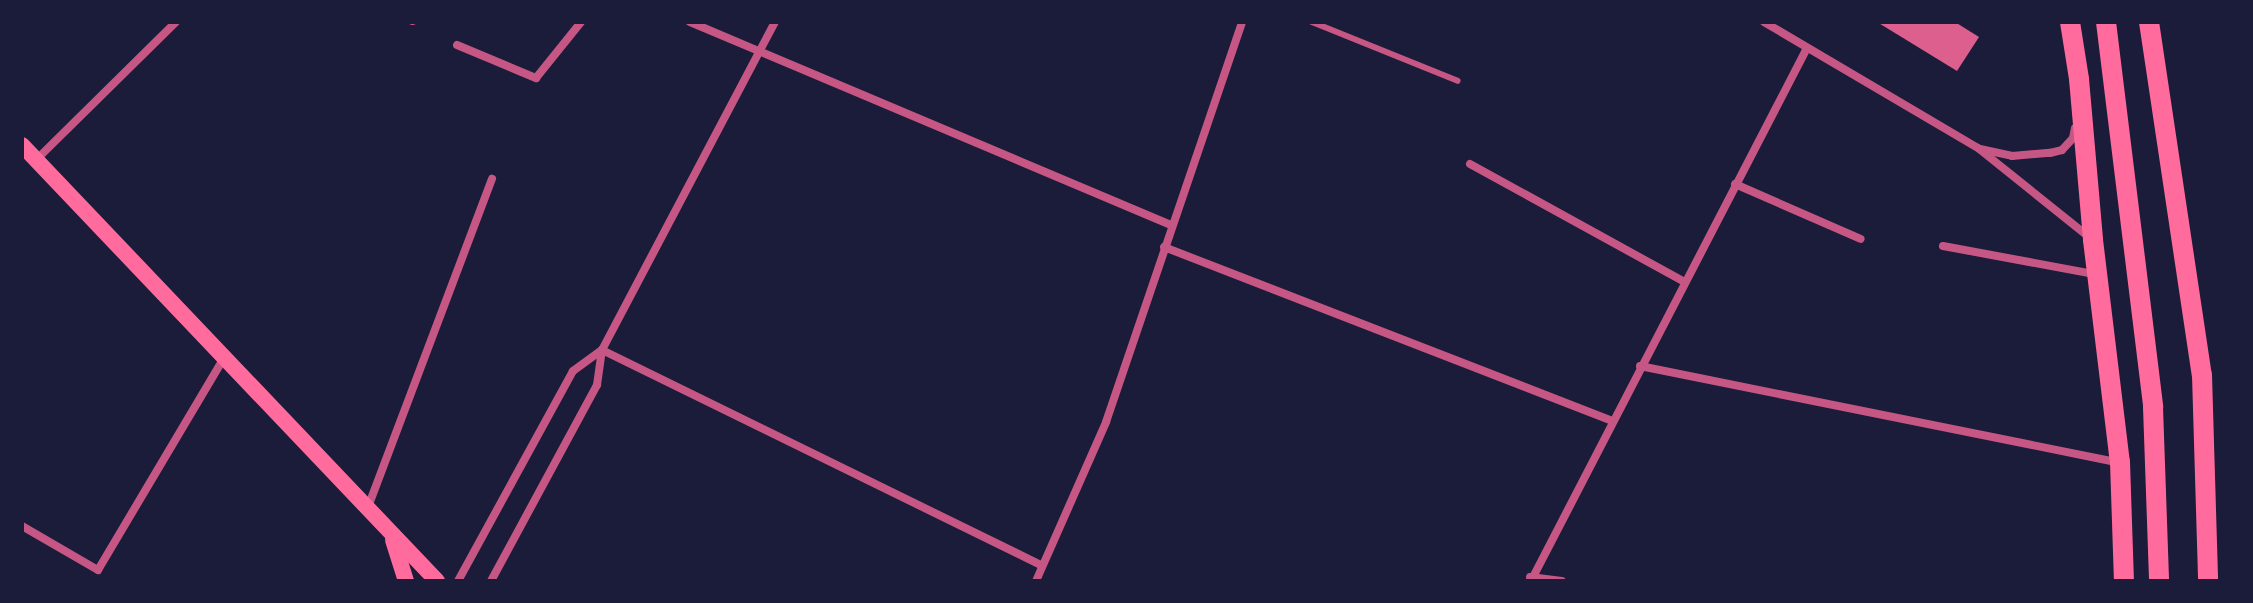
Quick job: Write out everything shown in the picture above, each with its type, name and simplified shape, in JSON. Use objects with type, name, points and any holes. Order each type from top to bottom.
[{"type":"main road","points":[[2070,22],[2079,79],[2093,240],[2120,462],[2124,581]]},
{"type":"main road","points":[[2106,22],[2153,407],[2159,581]]},
{"type":"main road","points":[[2149,22],[2202,375],[2208,581]]},
{"type":"main road","points":[[22,145],[437,581]]},
{"type":"main road","points":[[389,531],[406,581]]},
{"type":"street","points":[[36,160],[176,22]]},
{"type":"street","points":[[457,45],[536,78],[581,22]]},
{"type":"street","points":[[690,22],[1171,225]]},
{"type":"street","points":[[491,581],[597,385],[602,350],[775,22]]},
{"type":"street","points":[[1036,581],[1106,422],[1242,22]]},
{"type":"street","points":[[1764,22],[1978,148],[2093,240]]},
{"type":"street","points":[[1562,581],[1531,579],[1807,48]]},
{"type":"street","points":[[1978,148],[2012,156],[2062,150],[2073,138],[2079,79]]},
{"type":"street","points":[[1470,164],[1685,282]]},
{"type":"street","points":[[368,508],[492,179]]},
{"type":"street","points":[[1735,184],[1861,239]]},
{"type":"street","points":[[1943,246],[2099,275]]},
{"type":"street","points":[[1164,247],[1612,421]]},
{"type":"street","points":[[602,350],[1042,566]]},
{"type":"street","points":[[458,581],[573,371],[602,350]]},
{"type":"street","points":[[22,526],[98,570],[224,358]]},
{"type":"street","points":[[1640,366],[2120,462]]},
{"type":"lane","points":[[1312,22],[1458,81]]},
{"type":"building","points":[[1877,22],[1955,22],[1979,37],[1957,71]]}]
